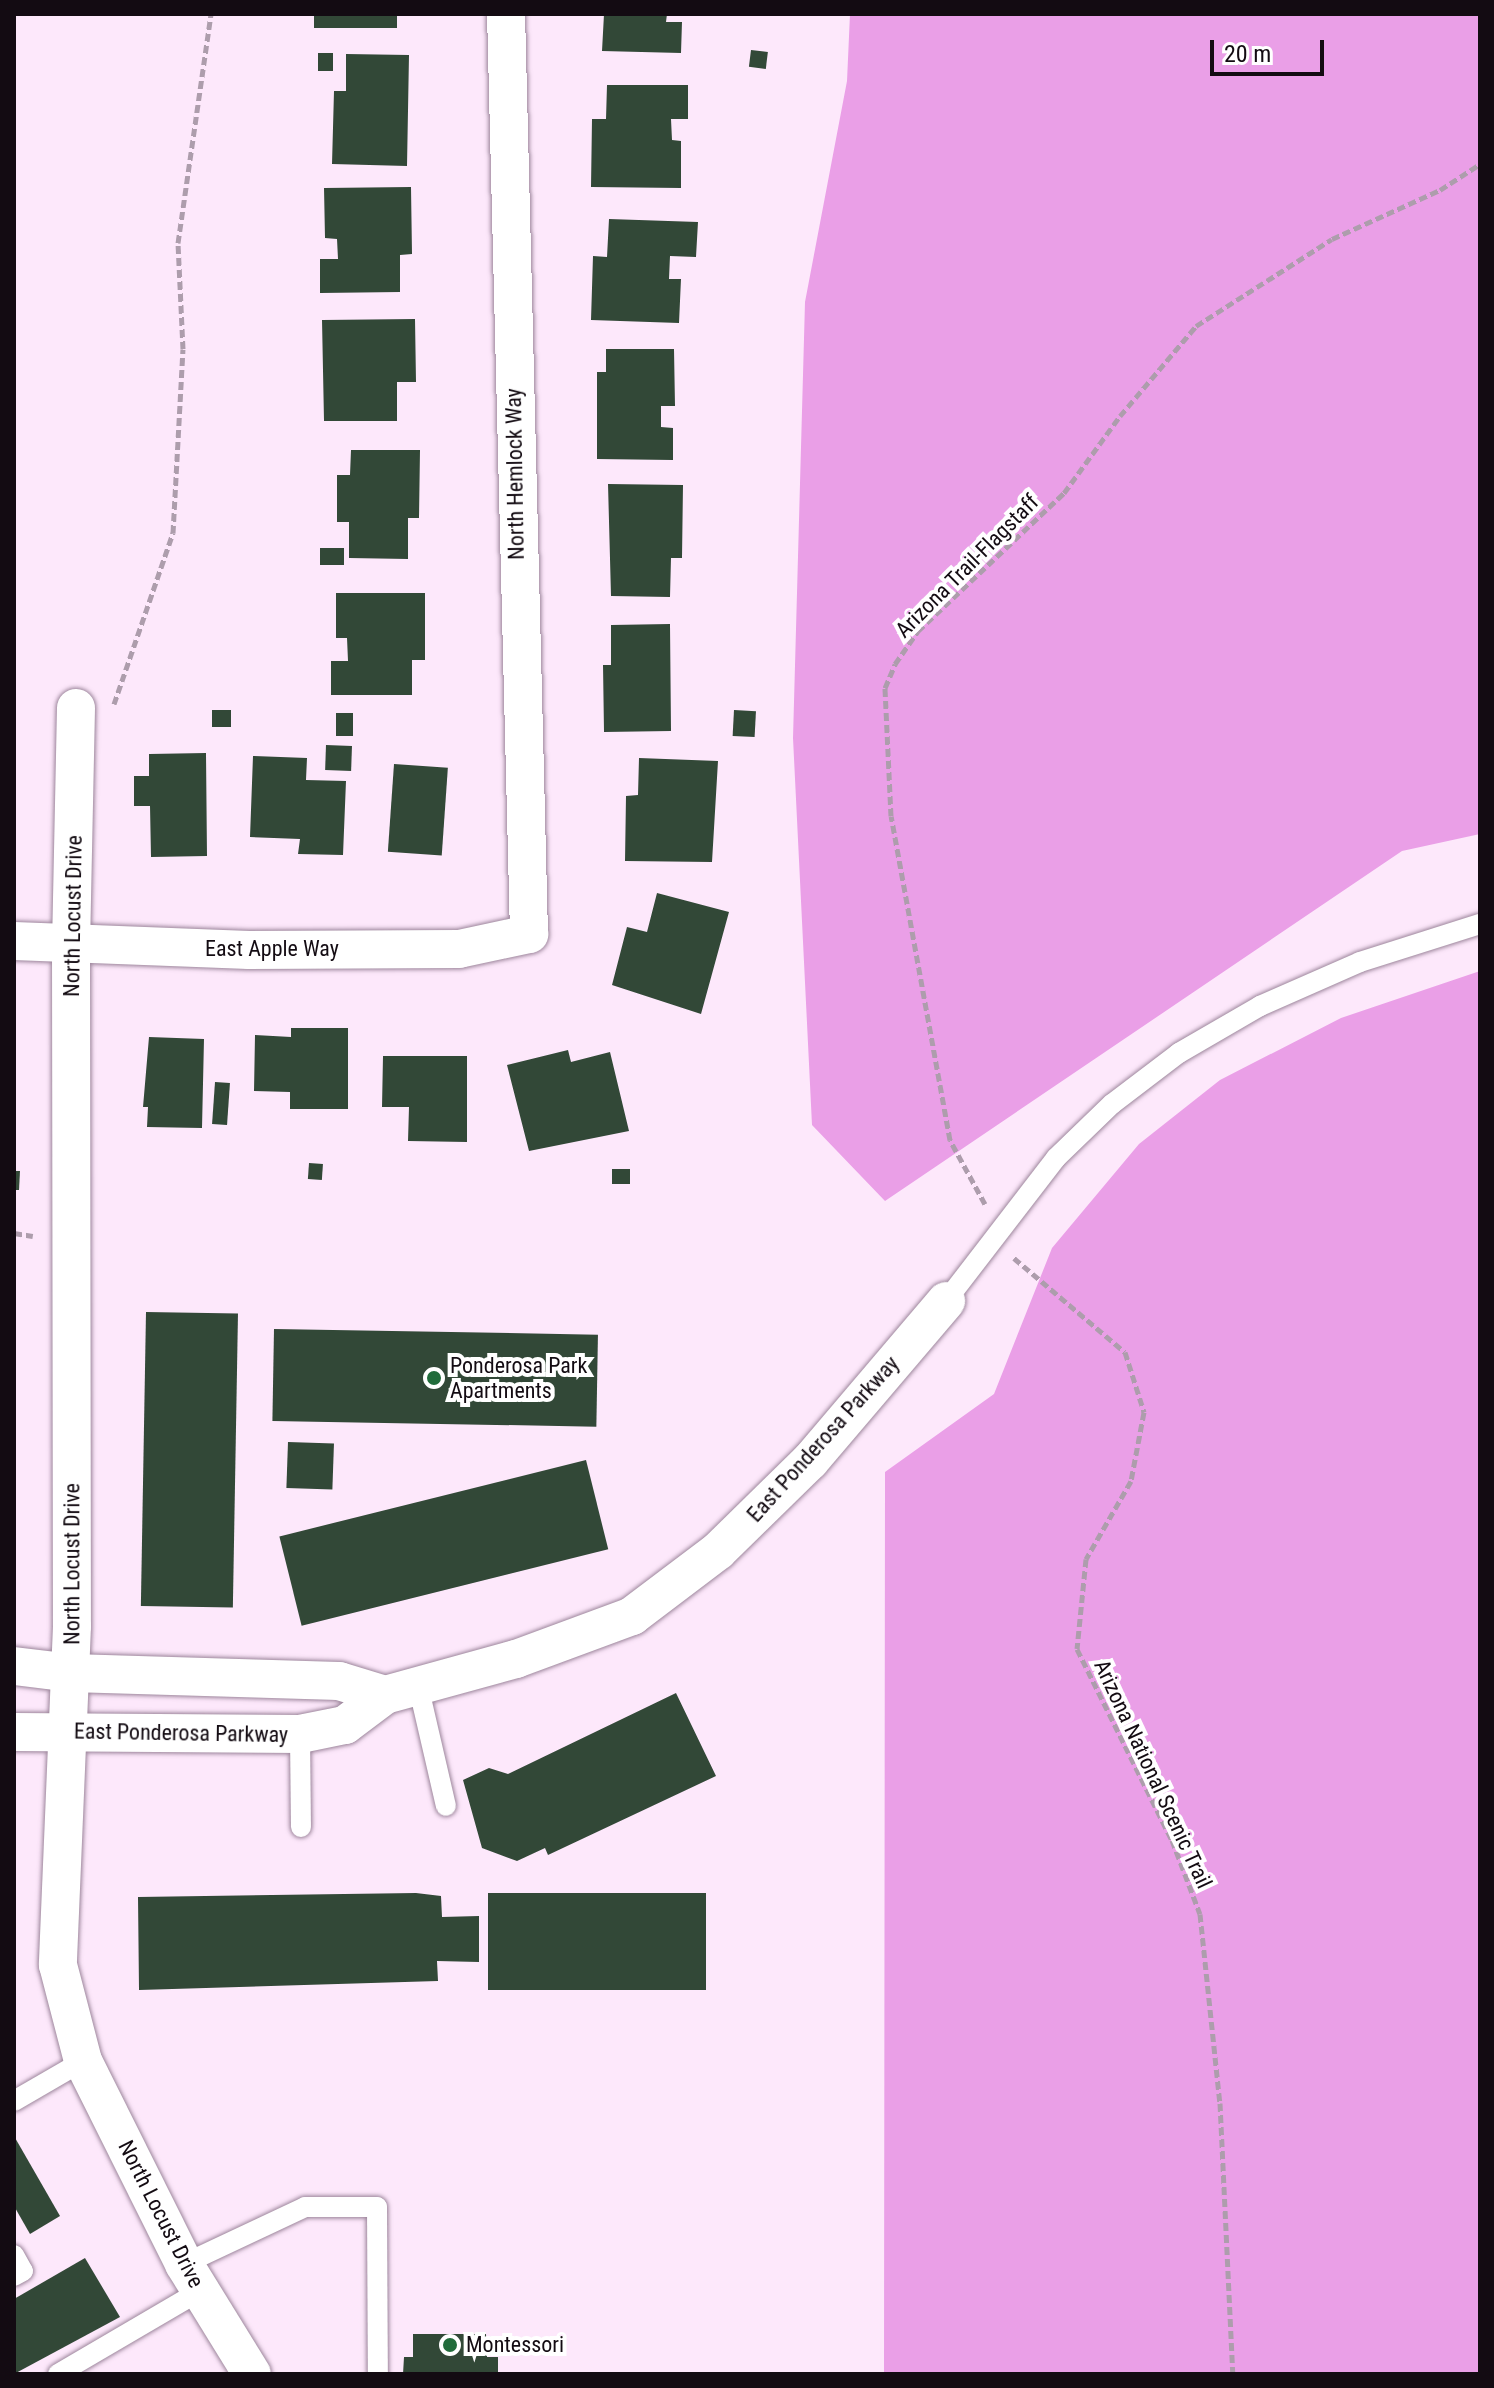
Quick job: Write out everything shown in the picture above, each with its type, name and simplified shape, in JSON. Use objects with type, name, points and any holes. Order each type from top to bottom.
[{"type":"street","name":"North Hemlock Way","points":[[506,14],[529,934]]},
{"type":"street","name":"North Locust Drive","points":[[92,714],[71,947],[71,1731],[58,1965],[83,2061],[192,2278],[252,2374]]},
{"type":"street","name":"East Apple Way","points":[[14,941],[71,947],[459,949],[529,934]]},
{"type":"street","name":"East Ponderosa Parkway","points":[[14,1732],[300,1734],[345,1725],[401,1690],[516,1659],[632,1616],[718,1551],[810,1461],[946,1301]]},
{"type":"street","points":[[14,1666],[71,1673],[339,1681],[401,1690]]},
{"type":"lane","points":[[946,1301],[1056,1158],[1112,1104],[1179,1053],[1260,1006],[1360,962],[1480,924]]},
{"type":"lane","points":[[401,1690],[446,1806]]},
{"type":"lane","points":[[300,1734],[301,1827]]},
{"type":"lane","points":[[14,2101],[83,2061]]},
{"type":"lane","points":[[58,2374],[192,2278],[305,2207],[377,2207],[378,2374]]},
{"type":"lane","points":[[14,2255],[23,2271],[14,2276]]},
{"type":"path","points":[[92,714],[173,533],[183,349],[178,243],[211,14]]},
{"type":"path","name":"Arizona Trail-Flagstaff","points":[[979,1189],[950,1140],[891,816],[885,688],[895,664],[918,631],[1064,493],[1120,416],[1196,326],[1332,239],[1440,190],[1480,164]]},
{"type":"path","name":"Arizona National Scenic Trail","points":[[1011,1256],[1125,1352],[1144,1412],[1131,1481],[1086,1559],[1077,1649],[1172,1840],[1200,1914],[1220,2103],[1233,2374]]},
{"type":"shaded area","points":[[850,14],[1480,14],[1480,834],[1402,851],[885,1201],[812,1125],[793,738],[805,302],[847,81]]},
{"type":"shaded area","points":[[1480,971],[1480,2374],[884,2374],[885,1472],[994,1394],[1052,1248],[1139,1144],[1220,1080],[1341,1018]]},
{"type":"building","points":[[314,14],[397,14],[397,28],[314,28]]},
{"type":"building","points":[[604,14],[667,14],[666,22],[682,22],[681,53],[602,51]]},
{"type":"building","points":[[751,50],[768,52],[766,69],[749,67]]},
{"type":"building","points":[[318,53],[333,53],[333,71],[318,71]]},
{"type":"building","points":[[346,54],[409,55],[407,166],[332,164],[334,91],[346,91]]},
{"type":"building","points":[[607,85],[688,85],[688,119],[671,119],[672,140],[681,141],[681,188],[591,187],[592,119],[606,119]]},
{"type":"building","points":[[411,187],[412,254],[400,255],[400,292],[320,293],[320,259],[338,259],[337,239],[325,238],[324,188]]},
{"type":"building","points":[[609,219],[698,222],[696,257],[670,256],[669,279],[681,279],[679,323],[591,320],[593,256],[607,257]]},
{"type":"building","points":[[415,319],[416,382],[397,382],[397,421],[324,421],[322,320]]},
{"type":"building","points":[[606,349],[674,349],[675,406],[661,406],[661,427],[673,428],[673,460],[597,459],[597,372],[606,372]]},
{"type":"building","points":[[351,450],[420,450],[419,518],[408,518],[408,559],[349,558],[349,522],[337,522],[337,475],[350,475]]},
{"type":"building","points":[[608,484],[683,485],[682,558],[671,558],[670,597],[611,596]]},
{"type":"building","points":[[320,548],[344,548],[344,565],[320,565]]},
{"type":"building","points":[[336,593],[425,593],[425,660],[412,660],[412,695],[331,695],[331,661],[348,661],[347,638],[336,638]]},
{"type":"building","points":[[670,624],[671,731],[604,732],[603,665],[611,665],[611,625]]},
{"type":"building","points":[[212,710],[231,710],[231,727],[212,727]]},
{"type":"building","points":[[734,710],[756,711],[755,737],[733,736]]},
{"type":"building","points":[[336,713],[353,713],[353,736],[336,736]]},
{"type":"building","points":[[326,745],[352,746],[351,771],[325,770]]},
{"type":"building","points":[[206,753],[207,856],[151,857],[150,806],[134,806],[134,776],[149,776],[149,754]]},
{"type":"building","points":[[253,756],[307,758],[306,780],[346,781],[343,855],[298,854],[300,839],[250,837]]},
{"type":"building","points":[[639,758],[718,761],[712,862],[625,861],[626,796],[638,795]]},
{"type":"building","points":[[394,764],[448,768],[442,856],[388,852]]},
{"type":"building","points":[[657,893],[729,912],[701,1014],[612,985],[627,927],[647,932]]},
{"type":"building","points":[[291,1028],[348,1028],[348,1109],[290,1109],[290,1092],[254,1091],[255,1035],[291,1037]]},
{"type":"building","points":[[149,1037],[204,1039],[202,1128],[147,1127],[148,1107],[143,1107]]},
{"type":"building","points":[[568,1050],[571,1062],[610,1052],[629,1131],[529,1151],[507,1065]]},
{"type":"building","points":[[383,1056],[467,1056],[467,1142],[408,1141],[409,1107],[382,1107]]},
{"type":"building","points":[[215,1082],[230,1083],[227,1125],[212,1124]]},
{"type":"building","points":[[309,1163],[323,1164],[322,1180],[308,1179]]},
{"type":"building","points":[[612,1169],[630,1169],[630,1184],[612,1184]]},
{"type":"building","points":[[14,1171],[20,1171],[19,1190],[14,1190]]},
{"type":"building","points":[[146,1312],[238,1314],[233,1608],[141,1606]]},
{"type":"building","name":"Ponderosa Park Apartments","points":[[274,1329],[598,1335],[596,1427],[272,1421]]},
{"type":"building","points":[[288,1442],[334,1444],[332,1490],[286,1488]]},
{"type":"building","name":"Ponderosa Park Apartments","points":[[586,1460],[608,1549],[302,1626],[279,1536]]},
{"type":"building","points":[[676,1693],[716,1776],[548,1855],[545,1848],[517,1861],[482,1848],[463,1780],[489,1768],[508,1774]]},
{"type":"building","points":[[416,1893],[441,1896],[442,1917],[479,1916],[479,1962],[437,1961],[438,1981],[139,1990],[138,1897]]},
{"type":"building","points":[[488,1893],[706,1893],[706,1990],[488,1990]]},
{"type":"building","points":[[14,2136],[60,2216],[30,2234],[14,2206]]},
{"type":"building","points":[[85,2258],[120,2317],[14,2374],[14,2299]]},
{"type":"building","name":"Montessori","points":[[413,2334],[486,2334],[487,2357],[498,2357],[498,2374],[403,2374],[404,2357],[413,2357]]},
{"type":"place","name":"Ponderosa Park Apartments","points":[[434,1378]]},
{"type":"place","name":"Montessori","points":[[450,2345]]}]
